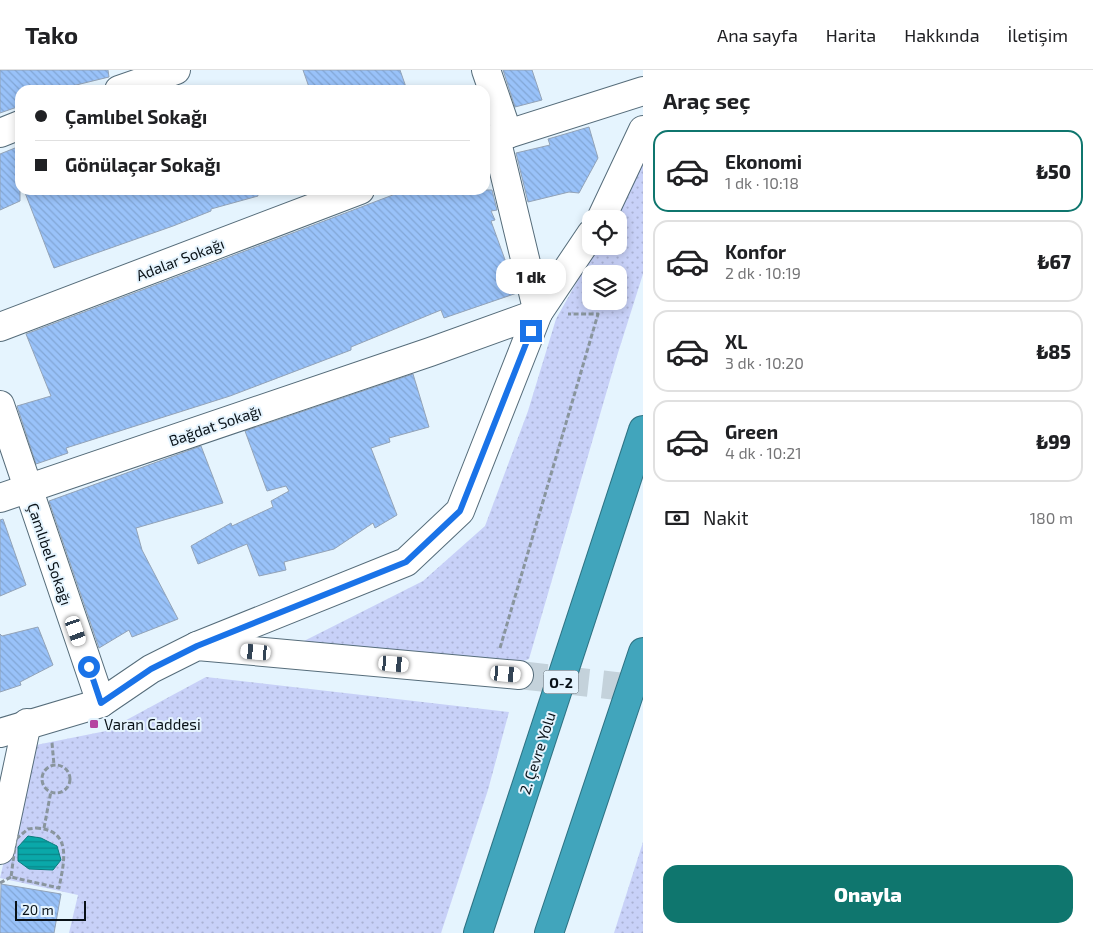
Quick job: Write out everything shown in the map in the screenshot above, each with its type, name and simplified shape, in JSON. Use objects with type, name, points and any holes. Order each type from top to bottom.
[{"type":"highway","name":"2. Çevre Yolu","points":[[478,933],[643,430]]},
{"type":"highway","points":[[550,933],[643,652]]},
{"type":"highway","points":[[561,933],[608,762]]},
{"type":"street","points":[[134,85],[176,70]]},
{"type":"street","points":[[486,70],[488,85]]},
{"type":"street","points":[[496,138],[643,91]]},
{"type":"street","points":[[490,97],[496,138],[538,313]]},
{"type":"street","points":[[0,133],[15,128]]},
{"type":"street","points":[[605,210],[643,130]]},
{"type":"street","name":"Adalar Sokağı","points":[[0,327],[347,195]]},
{"type":"street","points":[[0,733],[27,723],[101,703],[151,669],[197,646],[406,562],[460,511],[538,313],[582,247]]},
{"type":"street","name":"Bağdat Sokağı","points":[[0,498],[430,352],[538,313]]},
{"type":"street","name":"Çamlıbel Sokağı","points":[[0,405],[101,703]]},
{"type":"street","points":[[197,646],[519,675]]},
{"type":"street","points":[[10,852],[27,723]]},
{"type":"path","points":[[492,673],[598,314],[538,313]]},
{"type":"path","points":[[52,742],[54,765]]},
{"type":"path","points":[[54,765],[66,769],[70,781],[60,792],[51,791],[44,786],[42,777],[46,769],[54,765]]},
{"type":"path","points":[[44,828],[51,791]]},
{"type":"path","points":[[0,883],[11,877],[59,888],[64,862],[64,845],[57,834],[44,828],[28,829],[10,852],[11,877]]},
{"type":"shaded area","points":[[643,163],[643,274],[617,356],[529,659],[492,673],[304,641],[423,581],[485,526],[528,411],[556,319],[582,273],[582,310],[627,310],[627,265],[586,265],[592,255],[627,255],[627,210],[617,210]]},
{"type":"shaded area","points":[[206,677],[509,712],[488,790],[441,933],[69,933],[78,895],[0,878],[31,746],[106,731]]},
{"type":"shaded area","points":[[643,842],[643,933],[614,933]]},
{"type":"water","points":[[28,836],[41,838],[57,846],[61,860],[53,870],[29,869],[18,861],[18,847]]},
{"type":"building","points":[[0,70],[108,70],[109,77],[76,85],[15,85],[15,108],[0,113]]},
{"type":"building","points":[[303,70],[400,70],[405,85],[308,85]]},
{"type":"building","points":[[503,70],[532,70],[542,100],[515,107]]},
{"type":"building","points":[[589,127],[598,158],[579,193],[569,192],[528,202],[516,153],[550,145],[548,139]]},
{"type":"building","points":[[15,148],[15,195],[20,195],[20,201],[0,210],[0,154]]},
{"type":"building","points":[[490,190],[492,190],[497,210],[491,211],[495,220],[491,221],[517,293],[444,318],[441,310],[351,347],[351,350],[230,396],[66,448],[68,453],[36,464],[17,406],[51,396],[26,334],[393,195],[490,195]]},
{"type":"building","points":[[26,195],[258,195],[211,209],[211,211],[173,226],[54,268]]},
{"type":"building","points":[[413,374],[429,427],[389,438],[390,442],[371,448],[397,515],[375,528],[373,523],[334,549],[284,562],[286,570],[259,576],[247,544],[198,564],[191,546],[231,523],[232,526],[273,507],[271,501],[289,491],[286,486],[267,491],[245,431]]},
{"type":"building","points":[[201,446],[223,503],[136,528],[142,550],[178,619],[132,637],[129,630],[99,648],[49,501]]},
{"type":"building","points":[[3,519],[26,585],[0,596],[0,520]]},
{"type":"building","points":[[38,627],[53,665],[20,682],[21,685],[0,692],[0,634],[2,636]]},
{"type":"building","points":[[1,884],[61,894],[54,933],[0,933]]},
{"type":"tunnel","points":[[519,675],[643,689]]},
{"type":"place","name":"Varan Caddesi","points":[[94,724]]},
{"type":"route","points":[[89,667],[101,703],[151,669],[197,646],[406,562],[460,511],[531,331]]}]
